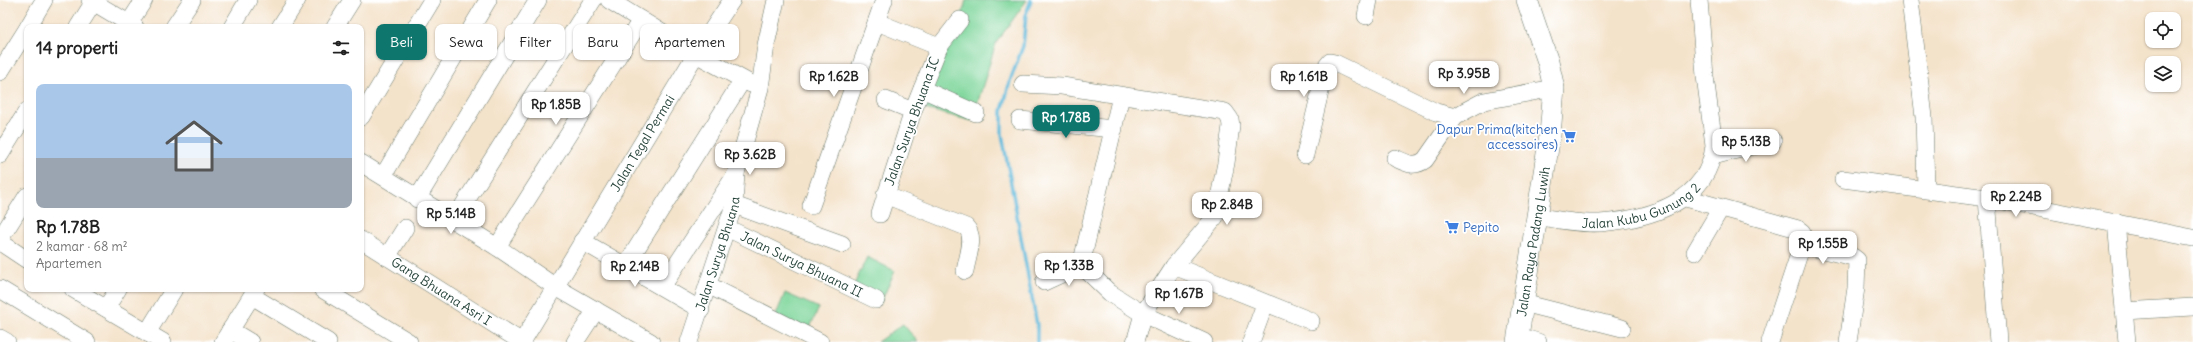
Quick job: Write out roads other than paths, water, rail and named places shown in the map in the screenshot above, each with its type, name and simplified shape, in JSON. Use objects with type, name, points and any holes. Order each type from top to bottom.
[{"type":"main road","name":"Jalan Raya Padang Luwih","points":[[1518,339],[1536,216],[1550,135],[1554,88],[1548,62],[1527,0]]},
{"type":"street","points":[[29,24],[44,0]]},
{"type":"street","points":[[133,24],[144,0]]},
{"type":"street","points":[[176,24],[192,0]]},
{"type":"street","points":[[234,24],[248,0]]},
{"type":"street","points":[[282,24],[297,0]]},
{"type":"street","points":[[337,24],[352,0]]},
{"type":"street","points":[[364,112],[432,0]]},
{"type":"street","points":[[383,176],[488,0]]},
{"type":"street","points":[[417,199],[538,0]]},
{"type":"street","points":[[454,220],[593,0]]},
{"type":"street","points":[[609,0],[647,24]]},
{"type":"street","name":"Jalan Surya Bhuana","points":[[689,342],[701,310],[734,205],[736,174],[760,88],[766,45],[776,0]]},
{"type":"street","points":[[811,206],[884,0]]},
{"type":"street","name":"Jalan Kubu Gunung 2","points":[[1536,216],[1564,221],[1600,223],[1640,216],[1667,207],[1686,198],[1707,172],[1713,156],[1714,145],[1705,76],[1699,0]]},
{"type":"street","points":[[1910,0],[1924,117],[1926,189]]},
{"type":"street","points":[[80,24],[93,1],[129,24]]},
{"type":"street","name":"Jalan Tegal Permai","points":[[715,24],[729,1]]},
{"type":"street","points":[[497,247],[641,20]]},
{"type":"street","points":[[939,47],[960,20]]},
{"type":"street","name":"Jalan Surya Bhuana IC","points":[[877,22],[939,47],[913,111],[880,214]]},
{"type":"street","points":[[0,72],[24,33]]},
{"type":"street","name":"Jalan Tegal Permai","points":[[522,342],[554,286],[692,60]]},
{"type":"street","points":[[706,60],[742,81],[760,88]]},
{"type":"street","points":[[1305,155],[1326,67],[1330,62],[1336,63],[1436,112],[1455,117]]},
{"type":"street","points":[[626,265],[742,81]]},
{"type":"street","points":[[1024,84],[1062,86],[1225,112],[1230,119],[1231,126],[1226,163],[1215,217],[1174,266],[1143,314],[1135,342]]},
{"type":"street","points":[[922,88],[976,113]]},
{"type":"street","points":[[1395,158],[1408,164],[1419,164],[1425,160],[1455,117],[1484,101],[1554,88]]},
{"type":"street","points":[[1081,265],[1121,96]]},
{"type":"street","points":[[886,100],[913,111]]},
{"type":"street","points":[[0,155],[24,116]]},
{"type":"street","points":[[1020,120],[1114,129]]},
{"type":"street","points":[[1713,156],[1773,141]]},
{"type":"street","points":[[364,165],[417,199],[497,247],[554,286],[596,310],[626,336],[651,342]]},
{"type":"street","points":[[662,287],[736,174]]},
{"type":"street","points":[[1843,179],[1987,198],[2193,238]]},
{"type":"street","points":[[885,195],[966,227],[970,231],[971,238],[965,271]]},
{"type":"street","points":[[1686,198],[1798,229],[1803,238],[1802,245],[1770,342]]},
{"type":"street","points":[[1987,198],[1998,342]]},
{"type":"street","points":[[0,239],[24,201]]},
{"type":"street","points":[[734,205],[842,244]]},
{"type":"street","points":[[1695,252],[1721,208]]},
{"type":"street","points":[[2116,222],[2127,342]]},
{"type":"street","points":[[387,257],[406,228]]},
{"type":"street","name":"Jalan Surya Bhuana II","points":[[727,228],[876,300]]},
{"type":"street","points":[[582,241],[626,265],[701,310]]},
{"type":"street","points":[[0,242],[24,258]]},
{"type":"street","name":"Gang Bhuana Asri I","points":[[364,242],[522,342]]},
{"type":"street","points":[[1802,245],[1853,257],[1857,260],[1856,288],[1848,342]]},
{"type":"street","points":[[1044,282],[1081,265]]},
{"type":"street","points":[[1081,265],[1110,293],[1143,314],[1204,342]]},
{"type":"street","points":[[1174,266],[1265,304],[1311,321]]},
{"type":"street","points":[[708,285],[820,342]]},
{"type":"street","points":[[0,289],[87,342]]},
{"type":"street","points":[[78,292],[162,342]]},
{"type":"street","points":[[106,308],[116,292]]},
{"type":"street","points":[[147,333],[172,292]]},
{"type":"street","points":[[250,342],[226,336],[254,292],[328,342]]},
{"type":"street","points":[[327,292],[409,342]]},
{"type":"street","points":[[1523,303],[1622,328]]},
{"type":"street","points":[[1253,341],[1265,304]]},
{"type":"street","points":[[2124,311],[2193,307]]},
{"type":"street","points":[[575,342],[596,310]]},
{"type":"street","points":[[0,338],[7,342]]},
{"type":"street","points":[[1518,339],[1538,342]]},
{"type":"waterway","points":[[1031,0],[1026,14],[1023,46],[1010,81],[1002,111],[1002,134],[1037,325],[1037,342]]},
{"type":"place","name":"Dapur Prima(kitchen accessoires)","points":[[1569,136]]},
{"type":"place","name":"Pepito","points":[[1452,227]]}]
